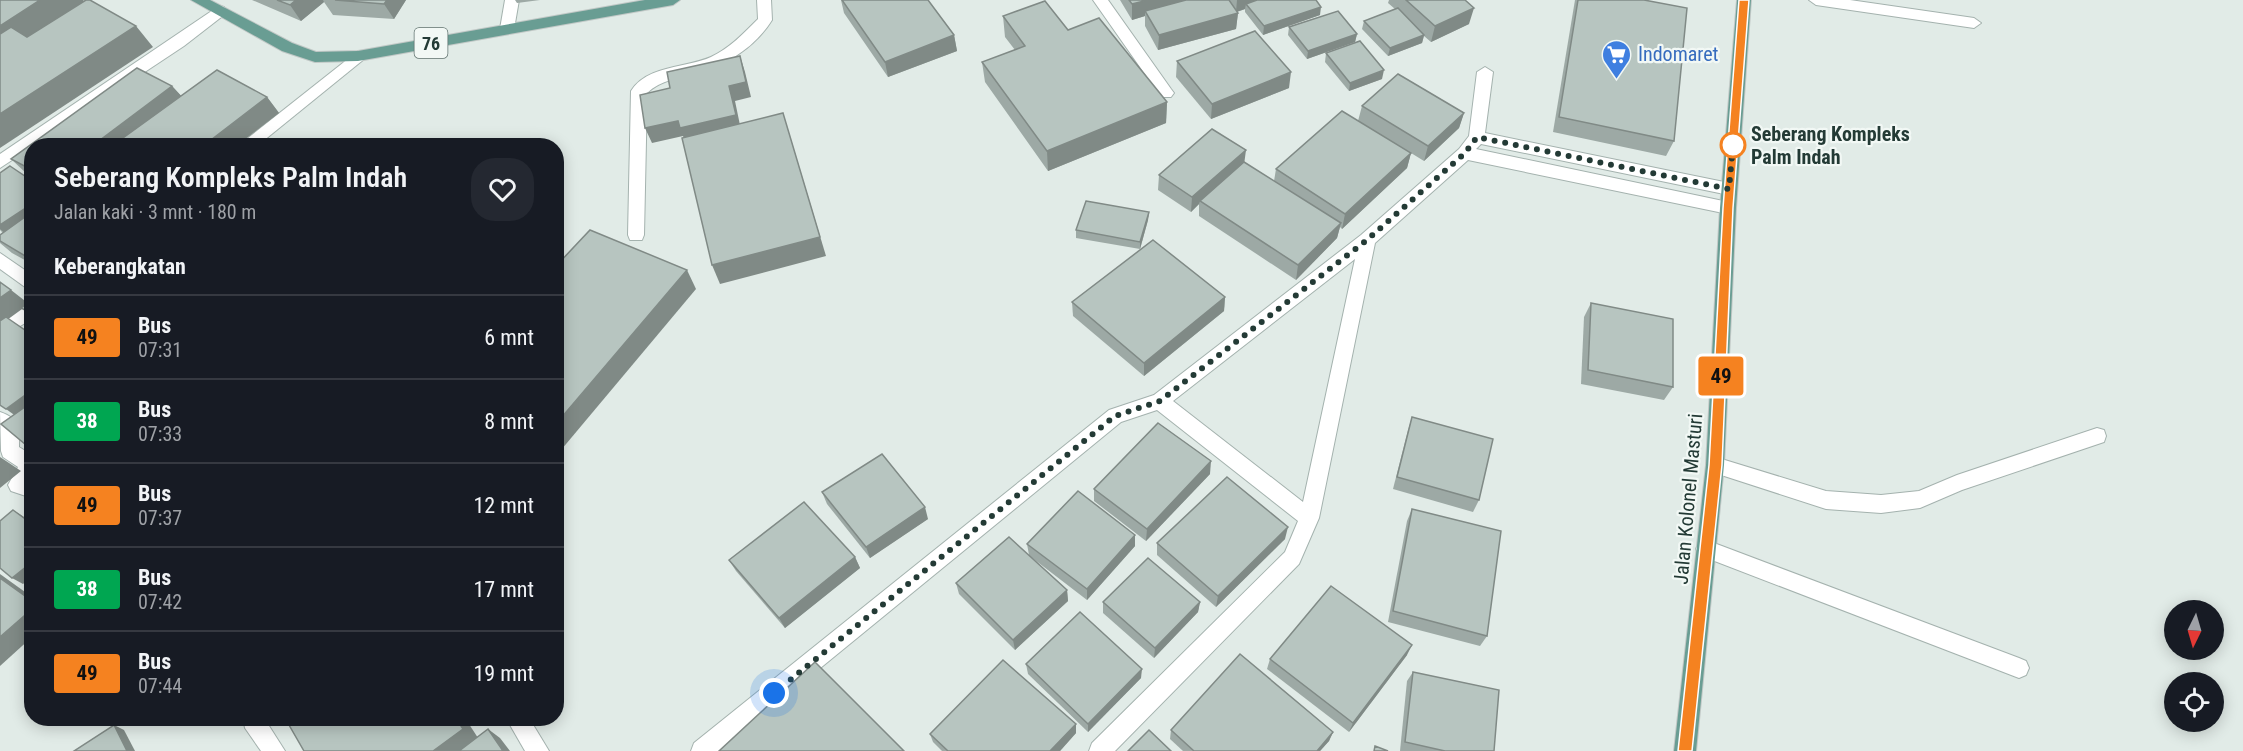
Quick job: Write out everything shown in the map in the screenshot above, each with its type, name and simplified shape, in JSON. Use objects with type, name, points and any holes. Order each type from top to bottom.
[{"type":"main road","name":"76","points":[[198,0],[287,47],[315,57],[358,56],[674,0]]},
{"type":"main road","name":"Jalan Kolonel Masturi","points":[[1685,751],[1716,465],[1729,189],[1744,0]]},
{"type":"street","points":[[507,29],[512,0]]},
{"type":"street","points":[[636,235],[639,91],[648,81],[713,62],[739,49],[765,20],[764,0]]},
{"type":"street","points":[[1100,0],[1167,93]]},
{"type":"street","points":[[1816,0],[1974,23]]},
{"type":"street","points":[[35,138],[219,11]]},
{"type":"street","points":[[256,138],[358,56]]},
{"type":"street","points":[[702,751],[1115,416],[1160,401],[1367,240],[1465,153],[1477,137],[1485,72]]},
{"type":"street","points":[[1477,137],[1729,189]]},
{"type":"street","points":[[0,162],[24,145]]},
{"type":"street","points":[[1465,153],[1728,208]]},
{"type":"street","points":[[1100,751],[1292,558],[1309,518],[1367,240]]},
{"type":"street","points":[[0,260],[24,279]]},
{"type":"street","points":[[0,332],[24,315]]},
{"type":"street","points":[[1160,401],[1309,518]]},
{"type":"street","points":[[0,420],[11,427],[10,451],[24,461]]},
{"type":"street","points":[[1716,465],[1826,500],[1881,504],[1920,499],[1957,483],[2097,436]]},
{"type":"street","points":[[24,474],[18,485],[24,487]]},
{"type":"street","points":[[1706,549],[2019,668]]},
{"type":"street","points":[[256,726],[274,751]]},
{"type":"street","points":[[521,726],[538,751]]},
{"type":"building","points":[[0,0],[40,0],[0,26]]},
{"type":"building","points":[[86,0],[90,0],[136,26],[0,114],[0,34],[11,27],[27,37]]},
{"type":"building","points":[[277,0],[296,0],[290,5]]},
{"type":"building","points":[[335,0],[387,0],[384,4]]},
{"type":"building","points":[[842,0],[928,0],[954,35],[885,62]]},
{"type":"building","points":[[1129,0],[1148,0],[1132,4]]},
{"type":"building","points":[[1186,0],[1229,0],[1238,13],[1159,35],[1145,11]]},
{"type":"building","points":[[1257,0],[1316,0],[1321,7],[1264,26],[1246,4]]},
{"type":"building","points":[[1406,0],[1465,0],[1474,8],[1435,26]]},
{"type":"building","points":[[1578,0],[1644,0],[1687,8],[1674,141],[1559,117]]},
{"type":"building","points":[[1045,1],[1068,30],[1099,18],[1167,102],[1047,151],[982,62],[1025,46],[1003,16]]},
{"type":"building","points":[[1398,8],[1424,35],[1390,48],[1364,21]]},
{"type":"building","points":[[1338,11],[1357,34],[1308,51],[1289,27]]},
{"type":"building","points":[[1255,31],[1291,72],[1212,104],[1177,61]]},
{"type":"building","points":[[1360,41],[1384,70],[1350,83],[1326,53]]},
{"type":"building","points":[[740,56],[746,82],[729,86],[736,115],[680,128],[678,121],[645,128],[640,95],[670,88],[667,72]]},
{"type":"building","points":[[137,68],[172,86],[103,138],[40,138]]},
{"type":"building","points":[[217,70],[267,97],[213,138],[123,138]]},
{"type":"building","points":[[1398,74],[1464,113],[1428,146],[1362,106]]},
{"type":"building","points":[[1342,111],[1411,153],[1345,214],[1276,169]]},
{"type":"building","points":[[783,113],[820,237],[712,265],[682,138]]},
{"type":"building","points":[[1212,129],[1246,150],[1192,197],[1159,175]]},
{"type":"building","points":[[24,150],[24,166],[11,159]]},
{"type":"building","points":[[1244,162],[1341,223],[1298,265],[1200,201]]},
{"type":"building","points":[[10,166],[24,176],[24,209],[0,225],[0,173]]},
{"type":"building","points":[[1086,201],[1149,212],[1140,242],[1076,230]]},
{"type":"building","points":[[24,218],[24,255],[0,241],[0,235]]},
{"type":"building","points":[[590,230],[687,270],[564,415],[564,258]]},
{"type":"building","points":[[1153,240],[1225,297],[1144,363],[1072,302]]},
{"type":"building","points":[[0,282],[11,290],[0,298]]},
{"type":"building","points":[[1591,303],[1673,319],[1673,387],[1588,370]]},
{"type":"building","points":[[6,317],[24,329],[24,396],[6,409],[0,405],[0,321]]},
{"type":"building","points":[[24,408],[24,443],[1,424]]},
{"type":"building","points":[[1412,417],[1493,439],[1479,500],[1397,477]]},
{"type":"building","points":[[1158,423],[1211,461],[1147,529],[1094,489]]},
{"type":"building","points":[[882,454],[925,507],[866,547],[822,492]]},
{"type":"building","points":[[1227,477],[1288,527],[1218,596],[1157,543]]},
{"type":"building","points":[[1078,491],[1135,535],[1087,589],[1027,544]]},
{"type":"building","points":[[804,502],[855,557],[779,618],[729,560]]},
{"type":"building","points":[[1412,509],[1501,531],[1487,636],[1393,611]]},
{"type":"building","points":[[13,510],[24,518],[24,568],[12,578],[0,568],[0,521]]},
{"type":"building","points":[[1009,537],[1067,590],[1013,640],[956,583]]},
{"type":"building","points":[[1148,558],[1200,602],[1155,648],[1103,602]]},
{"type":"building","points":[[0,578],[24,595],[24,616],[0,637]]},
{"type":"building","points":[[1331,586],[1412,645],[1353,723],[1270,659]]},
{"type":"building","points":[[1080,612],[1142,669],[1088,724],[1026,664]]},
{"type":"building","points":[[1240,654],[1333,732],[1317,751],[1194,751],[1171,730]]},
{"type":"building","points":[[1003,660],[1076,724],[1050,751],[948,751],[930,734]]},
{"type":"building","points":[[815,662],[904,751],[719,751]]},
{"type":"building","points":[[1413,672],[1499,690],[1494,751],[1445,751],[1405,742]]},
{"type":"building","points":[[114,726],[127,751],[74,751]]},
{"type":"building","points":[[290,726],[461,726],[463,729],[433,751],[304,751]]},
{"type":"building","points":[[488,729],[503,751],[459,751]]},
{"type":"building","points":[[1149,730],[1171,751],[1128,751]]},
{"type":"building","points":[[1375,746],[1388,751],[1374,751]]},
{"type":"bus line","name":"49","points":[[1685,751],[1716,465],[1728,208],[1744,0]]},
{"type":"place","name":"Indomaret","points":[[1617,80]]},
{"type":"place","name":"Seberang Kompleks Palm Indah","points":[[1733,145]]},
{"type":"route","points":[[774,693],[1115,416],[1160,401],[1367,240],[1465,153],[1477,137],[1729,189],[1733,145]]}]
